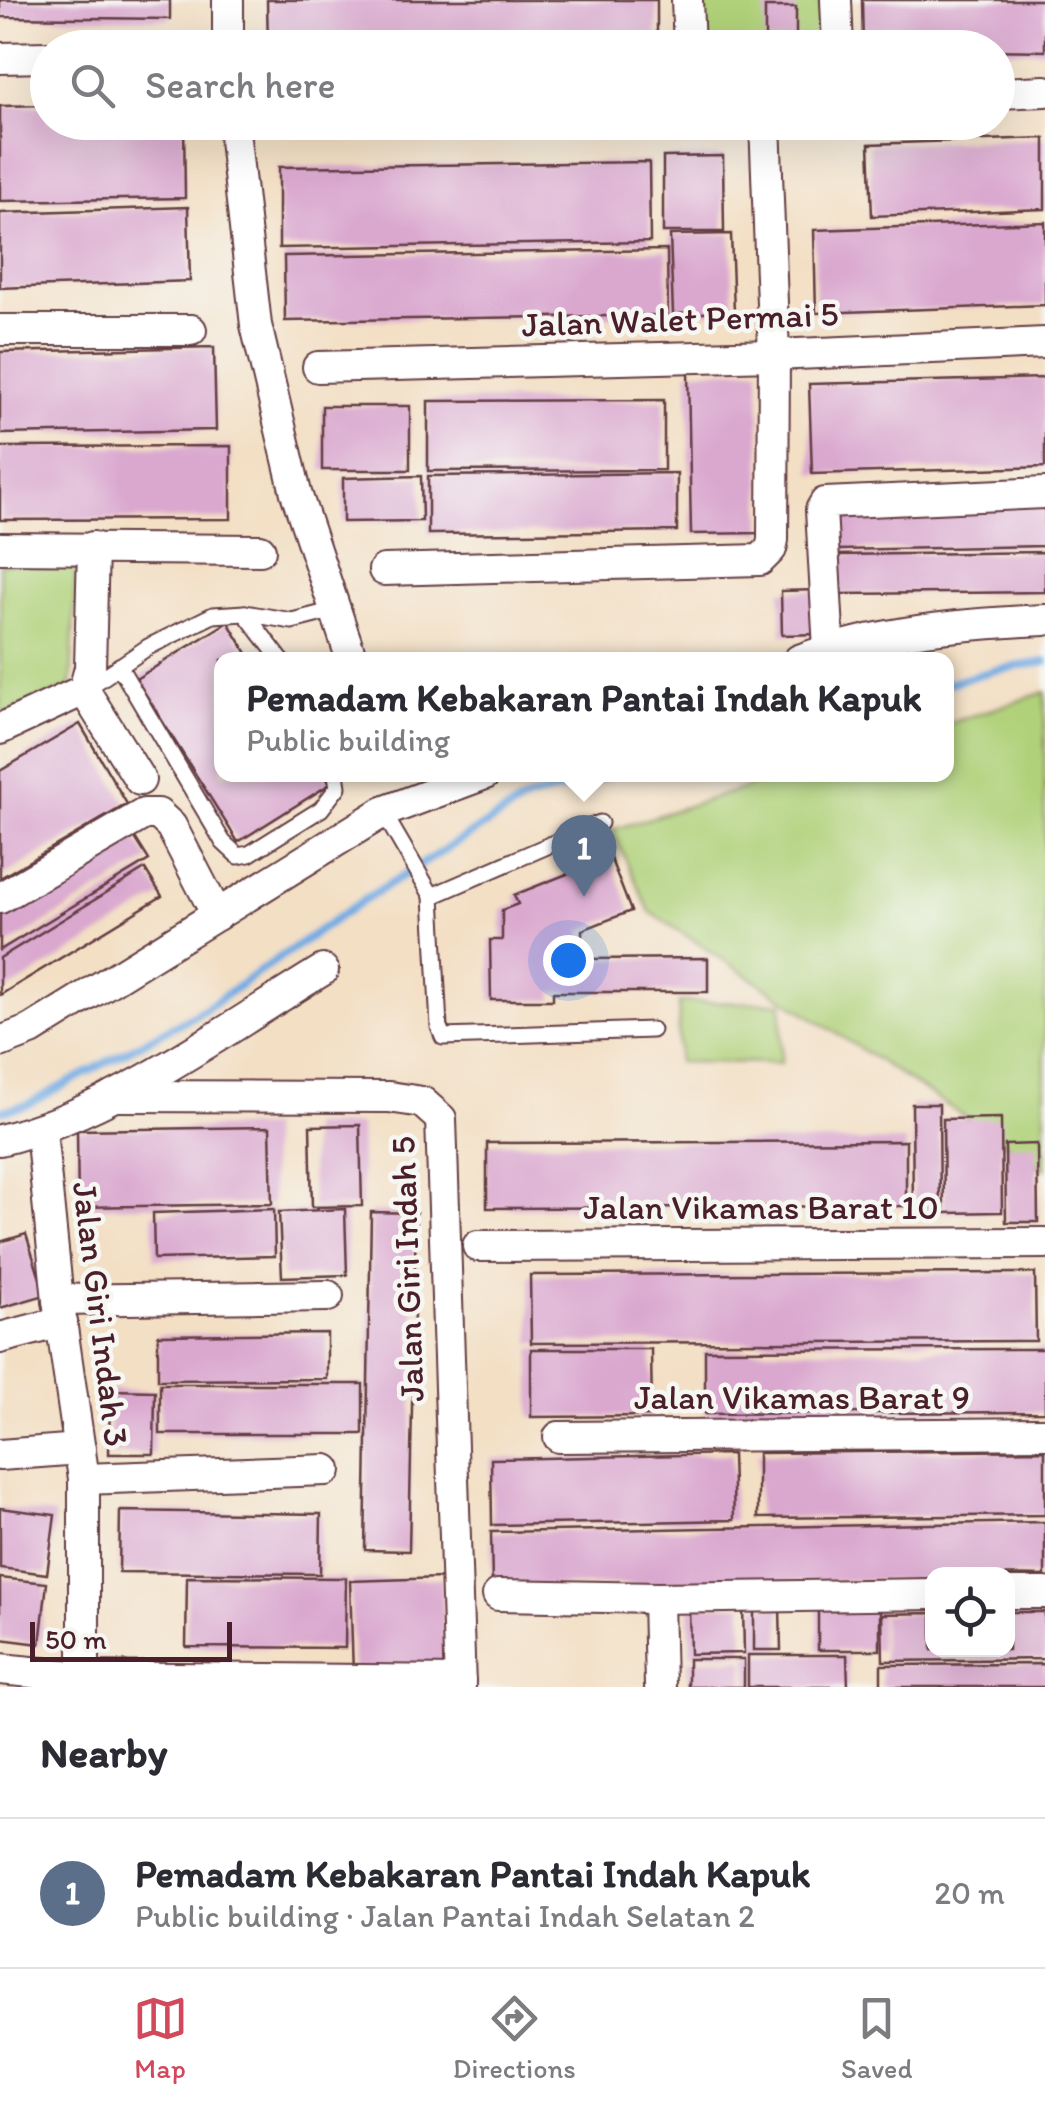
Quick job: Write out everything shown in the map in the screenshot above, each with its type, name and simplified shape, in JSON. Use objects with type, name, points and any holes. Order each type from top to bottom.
[{"type":"street","points":[[228,0],[228,30]]},
{"type":"street","points":[[687,0],[688,30]]},
{"type":"street","points":[[836,0],[837,30]]},
{"type":"street","points":[[0,58],[30,57]]},
{"type":"street","points":[[1015,92],[1045,91]]},
{"type":"street","points":[[236,140],[256,325],[296,493],[349,652]]},
{"type":"street","points":[[384,570],[760,560],[771,549],[774,355],[766,140]]},
{"type":"street","points":[[0,330],[191,330]]},
{"type":"street","name":"Jalan Walet Permai 5","points":[[318,367],[1045,344]]},
{"type":"street","points":[[828,649],[821,510],[825,503],[1045,493]]},
{"type":"street","points":[[94,546],[90,668],[84,690],[140,780]]},
{"type":"street","points":[[0,548],[260,550]]},
{"type":"street","points":[[820,652],[950,624],[1045,620]]},
{"type":"street","points":[[0,730],[84,690]]},
{"type":"street","points":[[0,1042],[31,1030],[382,812],[463,782]]},
{"type":"street","points":[[0,898],[144,814],[158,814],[172,826],[217,915]]},
{"type":"street","name":"Jalan Giri Indah 5","points":[[0,1140],[40,1130],[116,1096],[323,970]]},
{"type":"street","name":"Jalan Giri Indah 5","points":[[116,1096],[389,1096],[422,1102],[441,1120],[460,1684]]},
{"type":"street","name":"Jalan Giri Indah 3","points":[[40,1130],[82,1464],[85,1682]]},
{"type":"street","name":"Jalan Vikamas Barat 10","points":[[478,1246],[1045,1243]]},
{"type":"street","points":[[0,1338],[60,1311],[328,1296]]},
{"type":"street","name":"Jalan Vikamas Barat 9","points":[[559,1437],[1045,1433]]},
{"type":"street","points":[[0,1456],[82,1464],[326,1470]]},
{"type":"street","points":[[1015,1593],[1045,1593]]},
{"type":"street","points":[[498,1596],[925,1594]]},
{"type":"street","points":[[658,1598],[660,1687]]},
{"type":"street","points":[[0,1669],[85,1682],[460,1684]]},
{"type":"lane","points":[[84,690],[148,647],[213,615],[245,613],[292,621],[335,610]]},
{"type":"lane","points":[[245,613],[275,652]]},
{"type":"lane","points":[[120,666],[223,842],[238,856],[249,854],[321,808],[338,787],[337,782]]},
{"type":"lane","points":[[382,812],[429,890],[443,1036],[652,1030]]},
{"type":"lane","points":[[429,890],[600,823]]},
{"type":"green space","points":[[700,0],[820,0],[821,30],[701,30]]},
{"type":"green space","points":[[76,562],[71,687],[0,715],[0,564]]},
{"type":"green space","points":[[1045,692],[1045,1169],[650,912],[612,830],[764,782],[954,782],[954,722]]},
{"type":"green space","points":[[679,1002],[782,1003],[781,1063],[678,1062]]},
{"type":"building","points":[[0,0],[170,0],[170,19],[0,17]]},
{"type":"building","points":[[267,0],[657,0],[657,30],[268,30]]},
{"type":"building","points":[[862,0],[1045,0],[1045,51],[1015,51],[1015,30],[863,30]]},
{"type":"building","points":[[765,7],[796,7],[796,30],[765,30]]},
{"type":"building","points":[[30,105],[30,140],[184,140],[185,198],[0,201],[0,106]]},
{"type":"building","points":[[1045,138],[1045,209],[872,216],[869,144]]},
{"type":"building","points":[[723,156],[724,232],[663,232],[663,157]]},
{"type":"building","points":[[649,162],[650,242],[279,248],[279,167]]},
{"type":"building","points":[[188,207],[190,281],[0,288],[0,213]]},
{"type":"building","points":[[1045,222],[1045,305],[816,313],[814,230]]},
{"type":"building","points":[[731,234],[734,312],[673,314],[670,235]]},
{"type":"building","points":[[667,250],[668,315],[285,321],[284,256]]},
{"type":"building","points":[[214,347],[216,430],[0,434],[0,352]]},
{"type":"building","points":[[759,369],[762,533],[691,534],[688,371]]},
{"type":"building","points":[[1045,378],[1045,467],[812,474],[809,384]]},
{"type":"building","points":[[664,400],[664,470],[428,471],[428,401]]},
{"type":"building","points":[[322,406],[410,406],[410,470],[322,470]]},
{"type":"building","points":[[231,446],[231,519],[0,520],[0,447]]},
{"type":"building","points":[[677,473],[677,531],[428,534],[428,476]]},
{"type":"building","points":[[421,476],[422,521],[343,522],[343,478]]},
{"type":"building","points":[[1045,506],[1045,546],[837,550],[837,510]]},
{"type":"building","points":[[1045,552],[1045,592],[838,594],[838,555]]},
{"type":"building","points":[[818,590],[819,634],[782,635],[781,591]]},
{"type":"building","points":[[228,622],[246,652],[214,652],[214,782],[330,784],[238,842],[136,679]]},
{"type":"building","points":[[80,724],[127,804],[0,878],[0,771]]},
{"type":"building","points":[[132,833],[149,860],[0,950],[0,913]]},
{"type":"building","points":[[610,857],[631,911],[582,930],[582,959],[708,958],[708,992],[553,992],[553,1000],[491,1000],[490,940],[502,940],[502,910],[518,904],[514,895]]},
{"type":"building","points":[[145,869],[162,896],[0,995],[0,958]]},
{"type":"building","points":[[912,1104],[939,1104],[940,1214],[913,1214]]},
{"type":"building","points":[[1001,1118],[1002,1212],[944,1213],[943,1119]]},
{"type":"building","points":[[360,1125],[362,1206],[312,1207],[310,1126]]},
{"type":"building","points":[[270,1127],[272,1204],[78,1207],[77,1130]]},
{"type":"building","points":[[906,1141],[906,1206],[487,1208],[487,1143]]},
{"type":"building","points":[[1037,1144],[1038,1222],[1006,1222],[1005,1145]]},
{"type":"building","points":[[274,1209],[275,1256],[154,1259],[153,1213]]},
{"type":"building","points":[[345,1209],[347,1275],[282,1277],[279,1212]]},
{"type":"building","points":[[371,1212],[416,1213],[409,1551],[365,1550]]},
{"type":"building","points":[[26,1234],[45,1295],[0,1308],[0,1242]]},
{"type":"building","points":[[1035,1273],[1036,1341],[531,1343],[530,1275]]},
{"type":"building","points":[[327,1333],[327,1379],[158,1380],[158,1335]]},
{"type":"building","points":[[531,1349],[651,1349],[652,1416],[531,1417]]},
{"type":"building","points":[[1045,1349],[1045,1412],[705,1414],[705,1350]]},
{"type":"building","points":[[160,1384],[363,1384],[363,1434],[160,1434]]},
{"type":"building","points":[[110,1390],[155,1391],[154,1454],[109,1454]]},
{"type":"building","points":[[1045,1450],[1045,1515],[758,1518],[758,1453]]},
{"type":"building","points":[[732,1454],[734,1520],[492,1525],[491,1459]]},
{"type":"building","points":[[0,1508],[55,1515],[47,1574],[0,1568]]},
{"type":"building","points":[[120,1511],[321,1514],[320,1574],[119,1572]]},
{"type":"building","points":[[1045,1522],[1045,1576],[1015,1575],[1015,1567],[925,1567],[925,1579],[492,1587],[491,1532]]},
{"type":"building","points":[[187,1577],[346,1578],[345,1648],[186,1647]]},
{"type":"building","points":[[0,1578],[47,1583],[40,1644],[0,1639]]},
{"type":"building","points":[[442,1578],[445,1672],[353,1674],[350,1581]]},
{"type":"building","points":[[743,1605],[744,1653],[690,1654],[689,1606]]},
{"type":"building","points":[[754,1606],[780,1606],[781,1650],[754,1650]]},
{"type":"building","points":[[818,1606],[880,1606],[880,1650],[818,1650]]},
{"type":"building","points":[[1015,1612],[1045,1612],[1045,1659],[883,1661],[882,1614],[925,1613],[925,1657],[1015,1657]]},
{"type":"building","points":[[748,1655],[847,1655],[848,1687],[748,1687]]},
{"type":"building","points":[[688,1659],[744,1659],[744,1687],[688,1687]]},
{"type":"building","points":[[1045,1664],[1045,1687],[881,1687],[881,1665]]},
{"type":"waterway","points":[[954,682],[1045,662]]},
{"type":"waterway","points":[[0,1111],[27,1105],[205,1009],[362,901],[527,799],[588,782]]},
{"type":"place","name":"Pemadam Kebakaran Pantai Indah Kapuk","points":[[584,897]]}]
